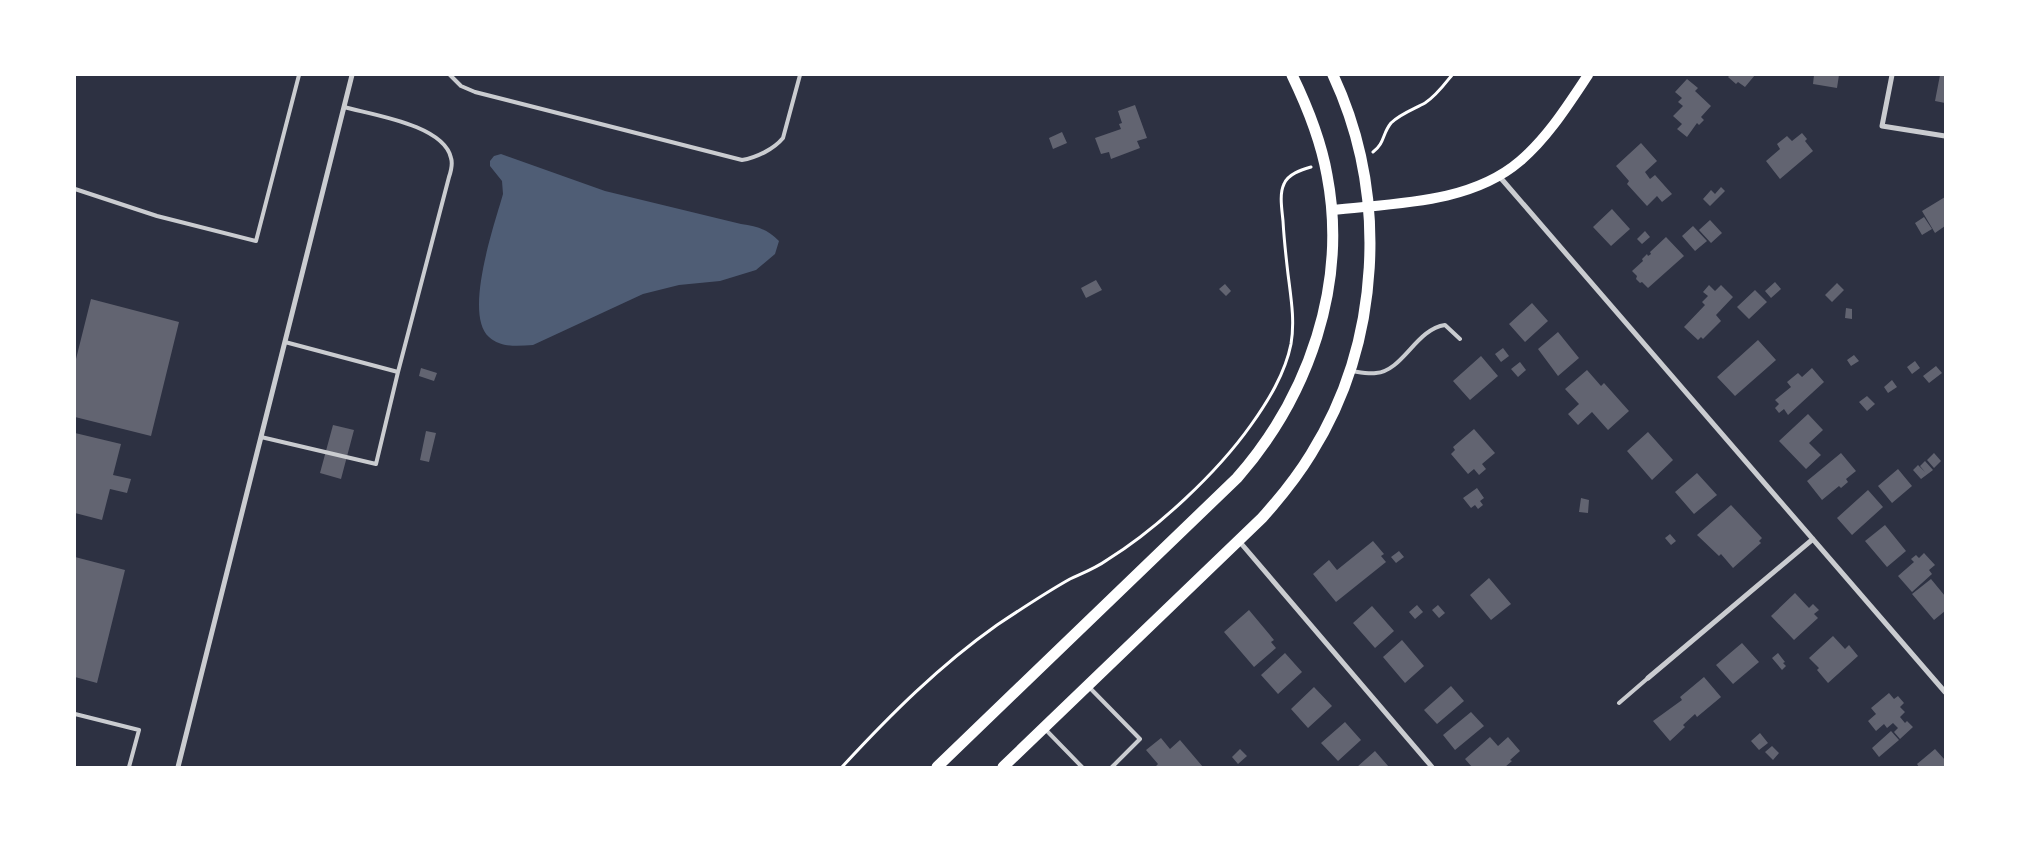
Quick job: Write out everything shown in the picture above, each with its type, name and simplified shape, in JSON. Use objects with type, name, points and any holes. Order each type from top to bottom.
[{"type":"main road","points":[[937,767],[1209,507],[1257,455],[1291,402],[1315,345],[1324,311],[1333,236],[1332,210],[1325,164],[1306,106],[1292,75]]},
{"type":"main road","points":[[1004,767],[1239,542],[1281,496],[1311,454],[1337,405],[1350,371],[1364,316],[1370,266],[1370,206],[1360,156],[1346,108],[1333,75]]},
{"type":"main road","points":[[1332,210],[1406,202],[1447,195],[1499,176],[1519,162],[1539,142],[1588,75]]},
{"type":"street","points":[[178,767],[352,75]]},
{"type":"street","points":[[1892,75],[1882,126],[1945,136]]},
{"type":"street","points":[[1499,176],[1945,692]]},
{"type":"street","points":[[1648,678],[1813,539]]},
{"type":"street","points":[[1239,542],[1432,767]]},
{"type":"lane","points":[[75,188],[157,216],[256,241],[299,75]]},
{"type":"lane","points":[[450,75],[460,86],[475,92],[742,160],[764,152],[777,145],[783,138],[800,75]]},
{"type":"lane","points":[[261,437],[376,464],[398,372],[450,177],[451,157],[443,142],[420,128],[344,107]]},
{"type":"lane","points":[[1350,371],[1377,373],[1396,364],[1435,326],[1445,325],[1460,339]]},
{"type":"lane","points":[[285,342],[398,372]]},
{"type":"lane","points":[[1618,703],[1648,678]]},
{"type":"lane","points":[[1088,686],[1140,739],[1112,767]]},
{"type":"lane","points":[[75,714],[139,730],[129,767]]},
{"type":"lane","points":[[1044,728],[1082,767]]},
{"type":"path","points":[[1360,156],[1372,153],[1379,148],[1391,124],[1399,117],[1427,102],[1439,92],[1452,75]]},
{"type":"path","points":[[842,767],[908,698],[950,660],[1027,604],[1104,562],[1142,536],[1200,483],[1244,436],[1275,387],[1286,362],[1291,344],[1293,320],[1282,213],[1284,183],[1299,170],[1325,164]]},
{"type":"water","points":[[501,154],[605,191],[762,229],[779,241],[775,254],[756,270],[720,281],[679,285],[643,294],[533,345],[504,345],[489,337],[482,325],[479,309],[483,268],[503,194],[502,181],[490,166],[490,161],[494,156]]},
{"type":"building","points":[[1730,75],[1755,75],[1745,87],[1738,82],[1736,84],[1728,77]]},
{"type":"building","points":[[1814,75],[1839,75],[1837,88],[1813,84]]},
{"type":"building","points":[[1940,75],[1945,75],[1945,103],[1935,101]]},
{"type":"building","points":[[1687,79],[1698,88],[1695,91],[1711,106],[1701,117],[1704,120],[1699,125],[1697,123],[1687,137],[1677,129],[1682,124],[1673,116],[1683,106],[1678,102],[1682,98],[1675,92]]},
{"type":"building","points":[[1135,105],[1147,138],[1137,141],[1140,148],[1111,159],[1109,152],[1101,154],[1095,138],[1121,129],[1119,124],[1122,123],[1118,111]]},
{"type":"building","points":[[1062,132],[1067,143],[1053,149],[1049,138]]},
{"type":"building","points":[[1802,133],[1807,139],[1805,141],[1813,151],[1780,179],[1766,161],[1780,149],[1777,144],[1787,136],[1792,141]]},
{"type":"building","points":[[1641,143],[1657,161],[1645,172],[1650,179],[1655,175],[1672,194],[1662,202],[1657,196],[1647,206],[1627,184],[1629,181],[1616,166]]},
{"type":"building","points":[[1721,187],[1725,191],[1710,206],[1703,199],[1711,190],[1715,194]]},
{"type":"building","points":[[1945,197],[1945,226],[1935,233],[1922,211]]},
{"type":"building","points":[[1612,209],[1630,229],[1611,246],[1593,227]]},
{"type":"building","points":[[1924,217],[1932,229],[1922,235],[1915,223]]},
{"type":"building","points":[[1710,220],[1722,233],[1711,243],[1699,230]]},
{"type":"building","points":[[1693,226],[1707,241],[1695,251],[1682,236]]},
{"type":"building","points":[[1645,231],[1650,237],[1642,244],[1637,239]]},
{"type":"building","points":[[1666,237],[1684,256],[1648,288],[1636,279],[1637,276],[1632,271]]},
{"type":"building","points":[[1096,280],[1102,290],[1086,298],[1081,288]]},
{"type":"building","points":[[1775,282],[1781,289],[1771,298],[1765,291]]},
{"type":"building","points":[[1837,283],[1844,290],[1832,302],[1825,295]]},
{"type":"building","points":[[1225,284],[1231,291],[1226,296],[1219,289]]},
{"type":"building","points":[[1709,285],[1715,291],[1721,285],[1733,297],[1716,315],[1721,321],[1703,339],[1701,337],[1698,340],[1684,327],[1705,305],[1702,302],[1708,296],[1703,292]]},
{"type":"building","points":[[1755,290],[1767,302],[1749,319],[1737,307]]},
{"type":"building","points":[[91,299],[179,322],[151,436],[75,417],[75,363]]},
{"type":"building","points":[[1532,303],[1548,321],[1525,342],[1509,324]]},
{"type":"building","points":[[1846,308],[1852,309],[1852,319],[1845,318]]},
{"type":"building","points":[[1558,332],[1579,358],[1558,376],[1538,349]]},
{"type":"building","points":[[1758,340],[1776,360],[1735,396],[1717,377]]},
{"type":"building","points":[[1503,348],[1509,356],[1501,362],[1495,354]]},
{"type":"building","points":[[1854,355],[1859,361],[1851,366],[1847,360]]},
{"type":"building","points":[[1481,356],[1498,376],[1470,400],[1453,381]]},
{"type":"building","points":[[1915,361],[1920,368],[1912,374],[1907,367]]},
{"type":"building","points":[[1520,362],[1526,370],[1518,377],[1511,369]]},
{"type":"building","points":[[1936,366],[1942,373],[1929,383],[1923,376]]},
{"type":"building","points":[[421,368],[437,373],[434,381],[419,376]]},
{"type":"building","points":[[1812,368],[1824,382],[1788,415],[1784,409],[1779,413],[1775,408],[1779,404],[1775,400],[1791,387],[1787,382],[1798,373],[1802,377]]},
{"type":"building","points":[[1587,370],[1601,386],[1604,383],[1629,411],[1608,430],[1592,412],[1578,425],[1568,414],[1579,404],[1565,389]]},
{"type":"building","points":[[1892,380],[1897,387],[1888,393],[1884,387]]},
{"type":"building","points":[[1867,396],[1875,404],[1867,411],[1859,402]]},
{"type":"building","points":[[1808,414],[1823,430],[1809,443],[1821,455],[1806,469],[1779,441]]},
{"type":"building","points":[[333,425],[354,430],[341,479],[320,473]]},
{"type":"building","points":[[1474,429],[1495,453],[1482,464],[1486,469],[1479,475],[1474,469],[1468,474],[1451,454],[1455,450],[1453,447]]},
{"type":"building","points":[[426,431],[436,433],[429,462],[420,460]]},
{"type":"building","points":[[1648,432],[1673,460],[1652,480],[1627,451]]},
{"type":"building","points":[[75,433],[121,444],[113,475],[131,479],[127,493],[110,489],[102,520],[75,513]]},
{"type":"building","points":[[1841,453],[1856,471],[1846,479],[1848,482],[1841,488],[1839,486],[1822,500],[1807,481]]},
{"type":"building","points":[[1934,453],[1941,461],[1934,468],[1927,460]]},
{"type":"building","points":[[1925,461],[1933,470],[1921,479],[1913,470],[1918,465],[1925,472],[1920,466]]},
{"type":"building","points":[[1898,469],[1912,486],[1892,503],[1878,486]]},
{"type":"building","points":[[1697,473],[1717,495],[1694,514],[1675,492]]},
{"type":"building","points":[[1477,488],[1484,498],[1480,501],[1483,505],[1478,509],[1475,505],[1471,508],[1463,498]]},
{"type":"building","points":[[1868,490],[1883,507],[1852,535],[1837,518]]},
{"type":"building","points":[[1581,498],[1589,500],[1588,513],[1579,512]]},
{"type":"building","points":[[1731,505],[1762,538],[1759,541],[1761,543],[1733,568],[1721,554],[1719,556],[1697,535]]},
{"type":"building","points":[[1885,525],[1906,551],[1887,567],[1865,541]]},
{"type":"building","points":[[1670,534],[1676,541],[1671,545],[1665,538]]},
{"type":"building","points":[[1373,541],[1384,554],[1381,556],[1386,562],[1336,602],[1313,574],[1329,560],[1337,570]]},
{"type":"building","points":[[1399,551],[1404,557],[1396,563],[1391,557]]},
{"type":"building","points":[[1924,553],[1935,565],[1929,570],[1932,574],[1912,592],[1898,576],[1914,562],[1911,559],[1916,555],[1919,558]]},
{"type":"building","points":[[75,557],[125,570],[97,683],[75,677]]},
{"type":"building","points":[[1489,578],[1511,604],[1491,620],[1470,595]]},
{"type":"building","points":[[1931,579],[1945,596],[1945,611],[1934,620],[1912,594]]},
{"type":"building","points":[[1795,593],[1809,608],[1813,604],[1819,610],[1814,614],[1818,618],[1794,640],[1771,616]]},
{"type":"building","points":[[1417,605],[1423,612],[1415,619],[1409,612]]},
{"type":"building","points":[[1438,605],[1445,613],[1439,618],[1432,610]]},
{"type":"building","points":[[1372,606],[1394,631],[1375,648],[1353,623]]},
{"type":"building","points":[[1249,610],[1274,640],[1271,642],[1276,648],[1254,667],[1224,632]]},
{"type":"building","points":[[1833,636],[1845,649],[1849,645],[1858,656],[1828,683],[1817,670],[1819,668],[1809,658]]},
{"type":"building","points":[[1402,640],[1424,666],[1405,683],[1383,657]]},
{"type":"building","points":[[1742,643],[1759,662],[1733,684],[1716,665]]},
{"type":"building","points":[[1285,653],[1302,672],[1278,694],[1261,675]]},
{"type":"building","points":[[1778,653],[1786,666],[1782,670],[1772,658]]},
{"type":"building","points":[[1704,677],[1721,697],[1697,717],[1695,714],[1670,741],[1653,721],[1682,700],[1680,697]]},
{"type":"building","points":[[1451,686],[1464,701],[1437,724],[1424,710]]},
{"type":"building","points":[[1314,687],[1332,706],[1308,728],[1291,709]]},
{"type":"building","points":[[1889,693],[1894,699],[1898,696],[1904,703],[1900,707],[1905,712],[1900,717],[1905,723],[1907,721],[1913,727],[1900,739],[1894,732],[1898,728],[1893,723],[1887,728],[1884,724],[1876,731],[1868,721],[1876,714],[1871,708]]},
{"type":"building","points":[[1471,712],[1484,726],[1455,750],[1443,735]]},
{"type":"building","points":[[1345,722],[1361,740],[1338,761],[1321,743]]},
{"type":"building","points":[[1891,731],[1899,740],[1879,757],[1872,748]]},
{"type":"building","points":[[1760,733],[1768,743],[1759,750],[1751,741]]},
{"type":"building","points":[[1490,737],[1498,746],[1508,737],[1520,751],[1505,767],[1472,767],[1465,759]]},
{"type":"building","points":[[1161,738],[1170,749],[1180,740],[1203,767],[1155,767],[1158,764],[1146,750]]},
{"type":"building","points":[[1772,746],[1779,753],[1773,760],[1765,752]]},
{"type":"building","points":[[1240,749],[1247,756],[1238,764],[1232,757]]},
{"type":"building","points":[[1935,749],[1945,760],[1945,767],[1919,767],[1917,764]]},
{"type":"building","points":[[1375,751],[1389,767],[1357,767]]}]
